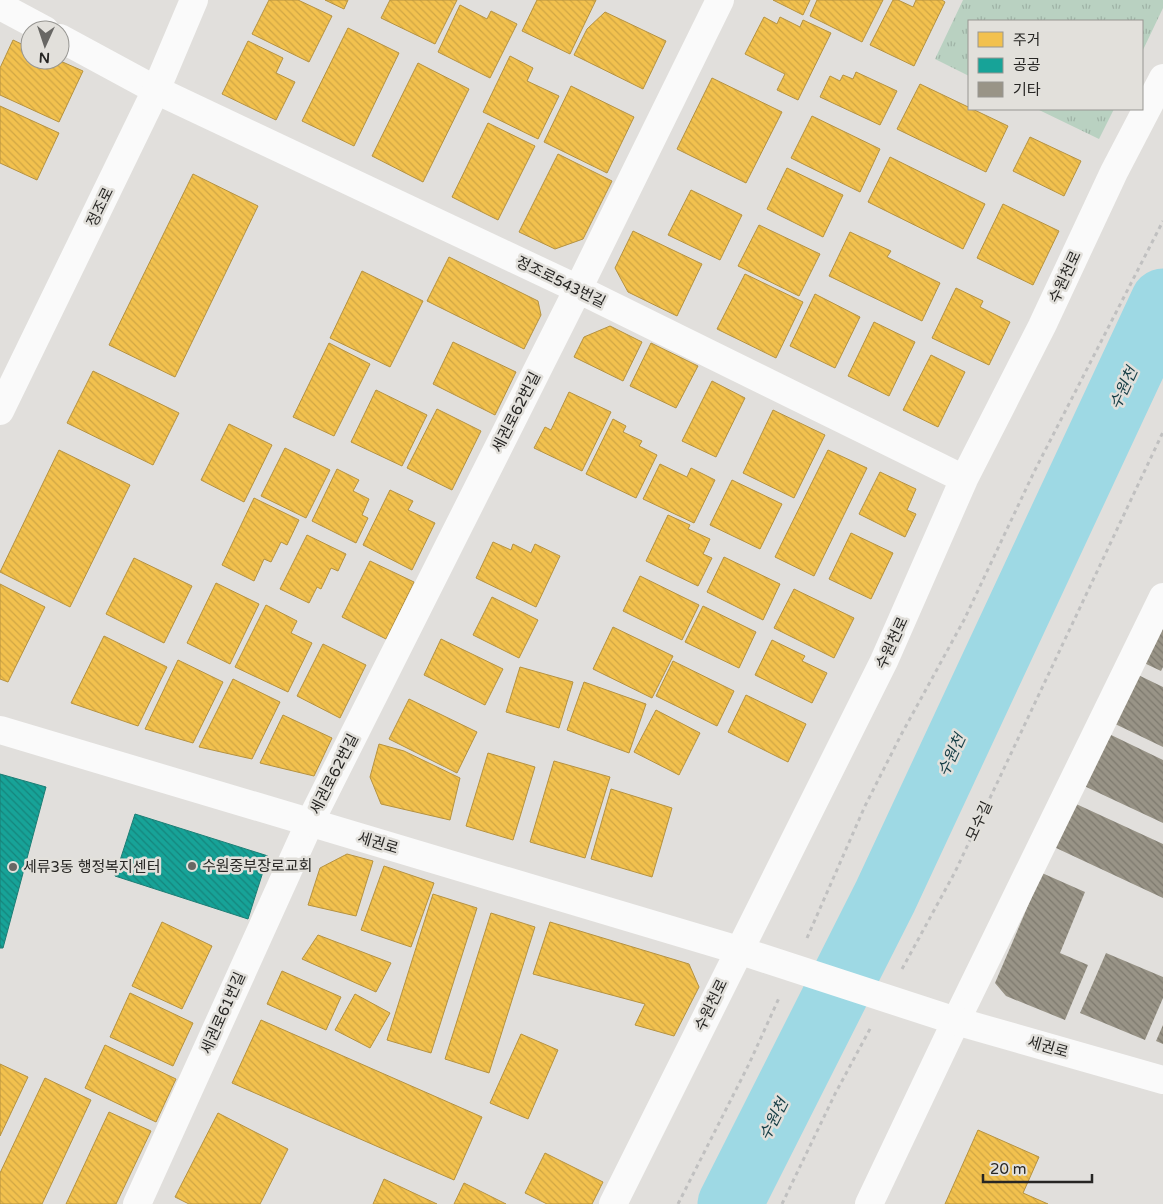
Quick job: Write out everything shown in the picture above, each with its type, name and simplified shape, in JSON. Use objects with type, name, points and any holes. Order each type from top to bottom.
[{"type":"street","name":"정조로","points":[[0,412],[156,90],[194,0]]},
{"type":"street","name":"세권로62번길","points":[[310,822],[578,289],[720,0]]},
{"type":"street","points":[[0,6],[26,20]]},
{"type":"street","name":"정조로543번길","points":[[70,43],[156,90],[578,289],[964,478]]},
{"type":"street","name":"수원천로","points":[[613,1204],[747,953],[884,661],[964,478],[1042,326],[1114,172],[1163,78]]},
{"type":"street","points":[[869,1204],[944,1017],[1163,597]]},
{"type":"street","name":"세권로","points":[[0,730],[747,953],[944,1017],[1163,1080]]},
{"type":"street","name":"세권로61번길","points":[[137,1204],[310,822]]},
{"type":"path","points":[[806,940],[865,806],[901,735],[964,620],[1034,472],[1163,221]]},
{"type":"path","name":"모수길","points":[[899,974],[955,872],[1163,432]]},
{"type":"path","points":[[678,1204],[749,1064],[782,993]]},
{"type":"path","points":[[782,1204],[835,1094],[872,1026]]},
{"type":"green space","points":[[963,0],[1163,0],[1163,8],[1143,50],[1143,20],[968,20],[968,76],[935,59]]},
{"type":"green space","points":[[1039,110],[1114,110],[1099,139]]},
{"type":"building: 주거","points":[[269,0],[298,0],[332,16],[309,62],[252,34]]},
{"type":"building: 주거","points":[[325,0],[348,0],[344,9]]},
{"type":"building: 주거","points":[[390,0],[457,0],[435,44],[381,18]]},
{"type":"building: 주거","points":[[537,0],[596,0],[570,54],[522,31]]},
{"type":"building: 주거","points":[[773,0],[810,0],[803,15]]},
{"type":"building: 주거","points":[[817,0],[883,0],[862,42],[810,16]]},
{"type":"building: 주거","points":[[893,0],[898,0],[913,7],[916,0],[942,0],[945,2],[914,66],[870,45]]},
{"type":"building: 주거","points":[[460,5],[487,19],[491,11],[517,24],[490,78],[438,52]]},
{"type":"building: 주거","points":[[605,12],[666,41],[643,89],[574,55],[587,29]]},
{"type":"building: 주거","points":[[764,17],[777,24],[780,17],[800,27],[803,20],[831,33],[798,100],[777,90],[785,74],[745,54]]},
{"type":"building: 주거","points":[[348,28],[399,53],[354,146],[302,121]]},
{"type":"building: 주거","points":[[13,40],[20,43],[20,70],[70,70],[70,65],[83,71],[59,122],[0,95],[0,68]]},
{"type":"building: 주거","points":[[248,41],[283,58],[276,73],[295,82],[276,120],[222,94]]},
{"type":"building: 주거","points":[[510,56],[533,68],[527,81],[559,96],[538,139],[483,112]]},
{"type":"building: 주거","points":[[418,63],[469,89],[423,182],[372,156]]},
{"type":"building: 주거","points":[[856,72],[897,91],[880,125],[820,97],[830,76],[840,81],[843,75],[853,79]]},
{"type":"building: 주거","points":[[712,78],[782,112],[746,183],[677,149]]},
{"type":"building: 주거","points":[[920,84],[968,107],[968,110],[974,110],[1008,126],[986,172],[897,129]]},
{"type":"building: 주거","points":[[571,86],[634,117],[607,173],[544,142]]},
{"type":"building: 주거","points":[[0,106],[59,133],[37,180],[0,163]]},
{"type":"building: 주거","points":[[812,116],[880,149],[860,192],[791,158]]},
{"type":"building: 주거","points":[[488,123],[535,146],[498,220],[452,197]]},
{"type":"building: 주거","points":[[1030,137],[1081,161],[1064,196],[1013,171]]},
{"type":"building: 주거","points":[[558,154],[612,181],[583,239],[555,249],[519,232]]},
{"type":"building: 주거","points":[[890,157],[985,204],[963,249],[868,202]]},
{"type":"building: 주거","points":[[787,168],[843,195],[823,237],[767,209]]},
{"type":"building: 주거","points":[[193,174],[258,206],[175,377],[109,345]]},
{"type":"building: 주거","points":[[691,190],[742,215],[720,260],[668,235]]},
{"type":"building: 주거","points":[[1003,204],[1059,231],[1033,285],[977,258]]},
{"type":"building: 주거","points":[[759,225],[820,254],[799,296],[738,266]]},
{"type":"building: 주거","points":[[633,231],[702,264],[677,316],[628,292],[615,268]]},
{"type":"building: 주거","points":[[850,232],[891,251],[887,257],[940,283],[922,321],[829,276]]},
{"type":"building: 주거","points":[[449,257],[538,301],[541,315],[524,349],[427,301]]},
{"type":"building: 주거","points":[[362,271],[423,301],[390,367],[330,338]]},
{"type":"building: 주거","points":[[745,274],[803,302],[776,358],[717,329]]},
{"type":"building: 주거","points":[[956,288],[983,301],[980,307],[1010,322],[989,365],[932,338]]},
{"type":"building: 주거","points":[[815,294],[860,317],[835,368],[790,346]]},
{"type":"building: 주거","points":[[874,322],[915,342],[889,396],[848,376]]},
{"type":"building: 주거","points":[[610,326],[642,342],[623,381],[574,357],[584,337]]},
{"type":"building: 주거","points":[[453,342],[516,372],[495,415],[433,384]]},
{"type":"building: 주거","points":[[329,343],[370,364],[334,436],[293,417]]},
{"type":"building: 주거","points":[[651,343],[698,366],[676,408],[630,386]]},
{"type":"building: 주거","points":[[931,355],[965,372],[938,427],[903,410]]},
{"type":"building: 주거","points":[[93,371],[179,413],[153,465],[67,423]]},
{"type":"building: 주거","points":[[712,381],[745,398],[716,457],[682,441]]},
{"type":"building: 주거","points":[[376,390],[427,415],[402,466],[351,442]]},
{"type":"building: 주거","points":[[569,392],[611,412],[582,471],[534,448],[545,427],[551,430]]},
{"type":"building: 주거","points":[[437,409],[481,431],[452,490],[407,468]]},
{"type":"building: 주거","points":[[773,410],[825,435],[794,498],[743,473]]},
{"type":"building: 주거","points":[[613,419],[626,426],[623,432],[642,441],[639,446],[657,455],[636,498],[586,474]]},
{"type":"building: 주거","points":[[229,424],[272,445],[244,502],[201,480]]},
{"type":"building: 주거","points":[[285,448],[330,470],[306,518],[261,496]]},
{"type":"building: 주거","points":[[59,450],[130,485],[70,607],[0,572]]},
{"type":"building: 주거","points":[[828,450],[867,468],[814,576],[775,557]]},
{"type":"building: 주거","points":[[660,464],[687,477],[691,468],[715,480],[694,523],[643,499]]},
{"type":"building: 주거","points":[[337,469],[359,480],[353,491],[369,499],[362,515],[368,518],[356,543],[312,521]]},
{"type":"building: 주거","points":[[880,472],[916,489],[907,510],[916,514],[905,537],[859,514]]},
{"type":"building: 주거","points":[[732,480],[782,504],[760,549],[710,525]]},
{"type":"building: 주거","points":[[390,490],[413,501],[408,510],[435,523],[412,570],[363,545]]},
{"type":"building: 주거","points":[[254,498],[299,520],[287,545],[281,542],[271,562],[264,559],[254,581],[222,565]]},
{"type":"building: 주거","points":[[668,515],[690,525],[688,529],[710,539],[703,554],[712,558],[698,586],[646,561]]},
{"type":"building: 주거","points":[[851,533],[893,553],[871,599],[829,579]]},
{"type":"building: 주거","points":[[307,535],[346,554],[338,571],[331,568],[321,589],[317,587],[309,603],[280,589]]},
{"type":"building: 주거","points":[[493,542],[511,550],[513,544],[531,553],[535,544],[560,556],[536,607],[476,578]]},
{"type":"building: 주거","points":[[724,557],[780,584],[763,620],[707,592]]},
{"type":"building: 주거","points":[[134,558],[192,586],[164,643],[106,614]]},
{"type":"building: 주거","points":[[370,561],[414,582],[386,639],[342,617]]},
{"type":"building: 주거","points":[[640,576],[699,605],[682,640],[623,611]]},
{"type":"building: 주거","points":[[216,583],[259,604],[230,664],[187,643]]},
{"type":"building: 주거","points":[[0,584],[45,607],[8,682],[0,679]]},
{"type":"building: 주거","points":[[794,589],[854,618],[834,658],[774,628]]},
{"type":"building: 주거","points":[[492,597],[538,620],[519,658],[473,635]]},
{"type":"building: 주거","points":[[266,605],[297,621],[291,633],[312,643],[288,692],[235,667]]},
{"type":"building: 주거","points":[[703,606],[756,632],[739,668],[685,642]]},
{"type":"building: 주거","points":[[613,627],[673,656],[652,698],[593,669]]},
{"type":"building: 주거","points":[[104,636],[167,667],[138,726],[71,703]]},
{"type":"building: 주거","points":[[441,639],[503,669],[485,705],[424,675]]},
{"type":"building: 주거","points":[[772,640],[805,656],[802,661],[827,673],[812,703],[755,675]]},
{"type":"building: 주거","points":[[323,644],[366,665],[340,718],[297,696]]},
{"type":"building: 주거","points":[[178,660],[223,682],[193,743],[145,729]]},
{"type":"building: 주거","points":[[673,661],[734,691],[717,726],[656,696]]},
{"type":"building: 주거","points":[[520,667],[573,682],[559,728],[506,712]]},
{"type":"building: 주거","points":[[233,679],[280,702],[252,759],[199,747]]},
{"type":"building: 주거","points":[[584,682],[646,704],[629,753],[567,730]]},
{"type":"building: 주거","points":[[746,695],[806,724],[788,762],[728,732]]},
{"type":"building: 주거","points":[[409,699],[477,732],[457,773],[389,739]]},
{"type":"building: 주거","points":[[656,710],[700,733],[679,775],[634,752]]},
{"type":"building: 주거","points":[[283,715],[332,738],[314,776],[260,763]]},
{"type":"building: 주거","points":[[379,744],[404,751],[460,778],[450,820],[381,804],[370,777]]},
{"type":"building: 주거","points":[[488,753],[535,767],[513,840],[466,826]]},
{"type":"building: 주거","points":[[554,761],[610,777],[585,858],[530,842]]},
{"type":"building: 주거","points":[[611,789],[672,808],[652,877],[591,859]]},
{"type":"building: 주거","points":[[347,854],[373,861],[356,916],[308,905],[320,868]]},
{"type":"building: 주거","points":[[384,866],[434,883],[411,947],[361,930]]},
{"type":"building: 주거","points":[[433,894],[477,908],[431,1053],[387,1040]]},
{"type":"building: 주거","points":[[491,913],[535,927],[489,1073],[445,1059]]},
{"type":"building: 주거","points":[[162,922],[212,946],[182,1009],[132,986]]},
{"type":"building: 주거","points":[[550,922],[689,964],[699,987],[674,1036],[635,1025],[645,1004],[533,974]]},
{"type":"building: 주거","points":[[318,935],[391,963],[376,992],[302,959]]},
{"type":"building: 주거","points":[[282,971],[341,997],[326,1030],[267,1004]]},
{"type":"building: 주거","points":[[130,993],[193,1023],[173,1066],[110,1037]]},
{"type":"building: 주거","points":[[355,994],[390,1013],[370,1048],[335,1030]]},
{"type":"building: 주거","points":[[261,1020],[482,1117],[454,1180],[232,1083]]},
{"type":"building: 주거","points":[[521,1034],[558,1050],[528,1119],[490,1103]]},
{"type":"building: 주거","points":[[105,1045],[176,1079],[156,1122],[85,1088]]},
{"type":"building: 주거","points":[[0,1064],[28,1077],[0,1136]]},
{"type":"building: 주거","points":[[45,1078],[91,1100],[42,1204],[0,1204],[0,1173]]},
{"type":"building: 주거","points":[[109,1112],[151,1131],[116,1204],[66,1204]]},
{"type":"building: 주거","points":[[218,1113],[288,1149],[260,1204],[189,1204],[175,1197]]},
{"type":"building: 주거","points":[[978,1130],[1039,1157],[1023,1193],[1048,1204],[945,1204]]},
{"type":"building: 주거","points":[[545,1153],[603,1182],[592,1204],[547,1204],[525,1193]]},
{"type":"building: 주거","points":[[384,1179],[437,1204],[373,1204]]},
{"type":"building: 주거","points":[[464,1183],[506,1204],[454,1204]]},
{"type":"building: 공공","name":"세류3동 행정복지센터","points":[[0,774],[46,787],[3,948],[0,948]]},
{"type":"building: 공공","name":"수원중부장로교회","points":[[135,814],[268,856],[248,919],[115,876]]},
{"type":"building: 기타","points":[[1163,617],[1163,667],[1161,671],[1142,662]]},
{"type":"building: 기타","points":[[1134,673],[1163,687],[1163,747],[1111,722]]},
{"type":"building: 기타","points":[[1107,733],[1163,760],[1163,823],[1082,785]]},
{"type":"building: 기타","points":[[1074,803],[1163,844],[1163,898],[1054,847]]},
{"type":"building: 기타","points":[[1042,873],[1085,892],[1060,953],[1088,965],[1065,1020],[1006,996],[995,983]]},
{"type":"building: 기타","points":[[1106,953],[1163,977],[1163,998],[1145,1040],[1080,1013]]},
{"type":"building: 기타","points":[[1163,1025],[1163,1044],[1156,1041]]},
{"type":"waterway","name":"수원천","points":[[730,1204],[885,897],[1163,301]]},
{"type":"place","name":"수원중부장로교회","points":[[192,866]]},
{"type":"place","name":"세류3동 행정복지센터","points":[[13,867]]}]
